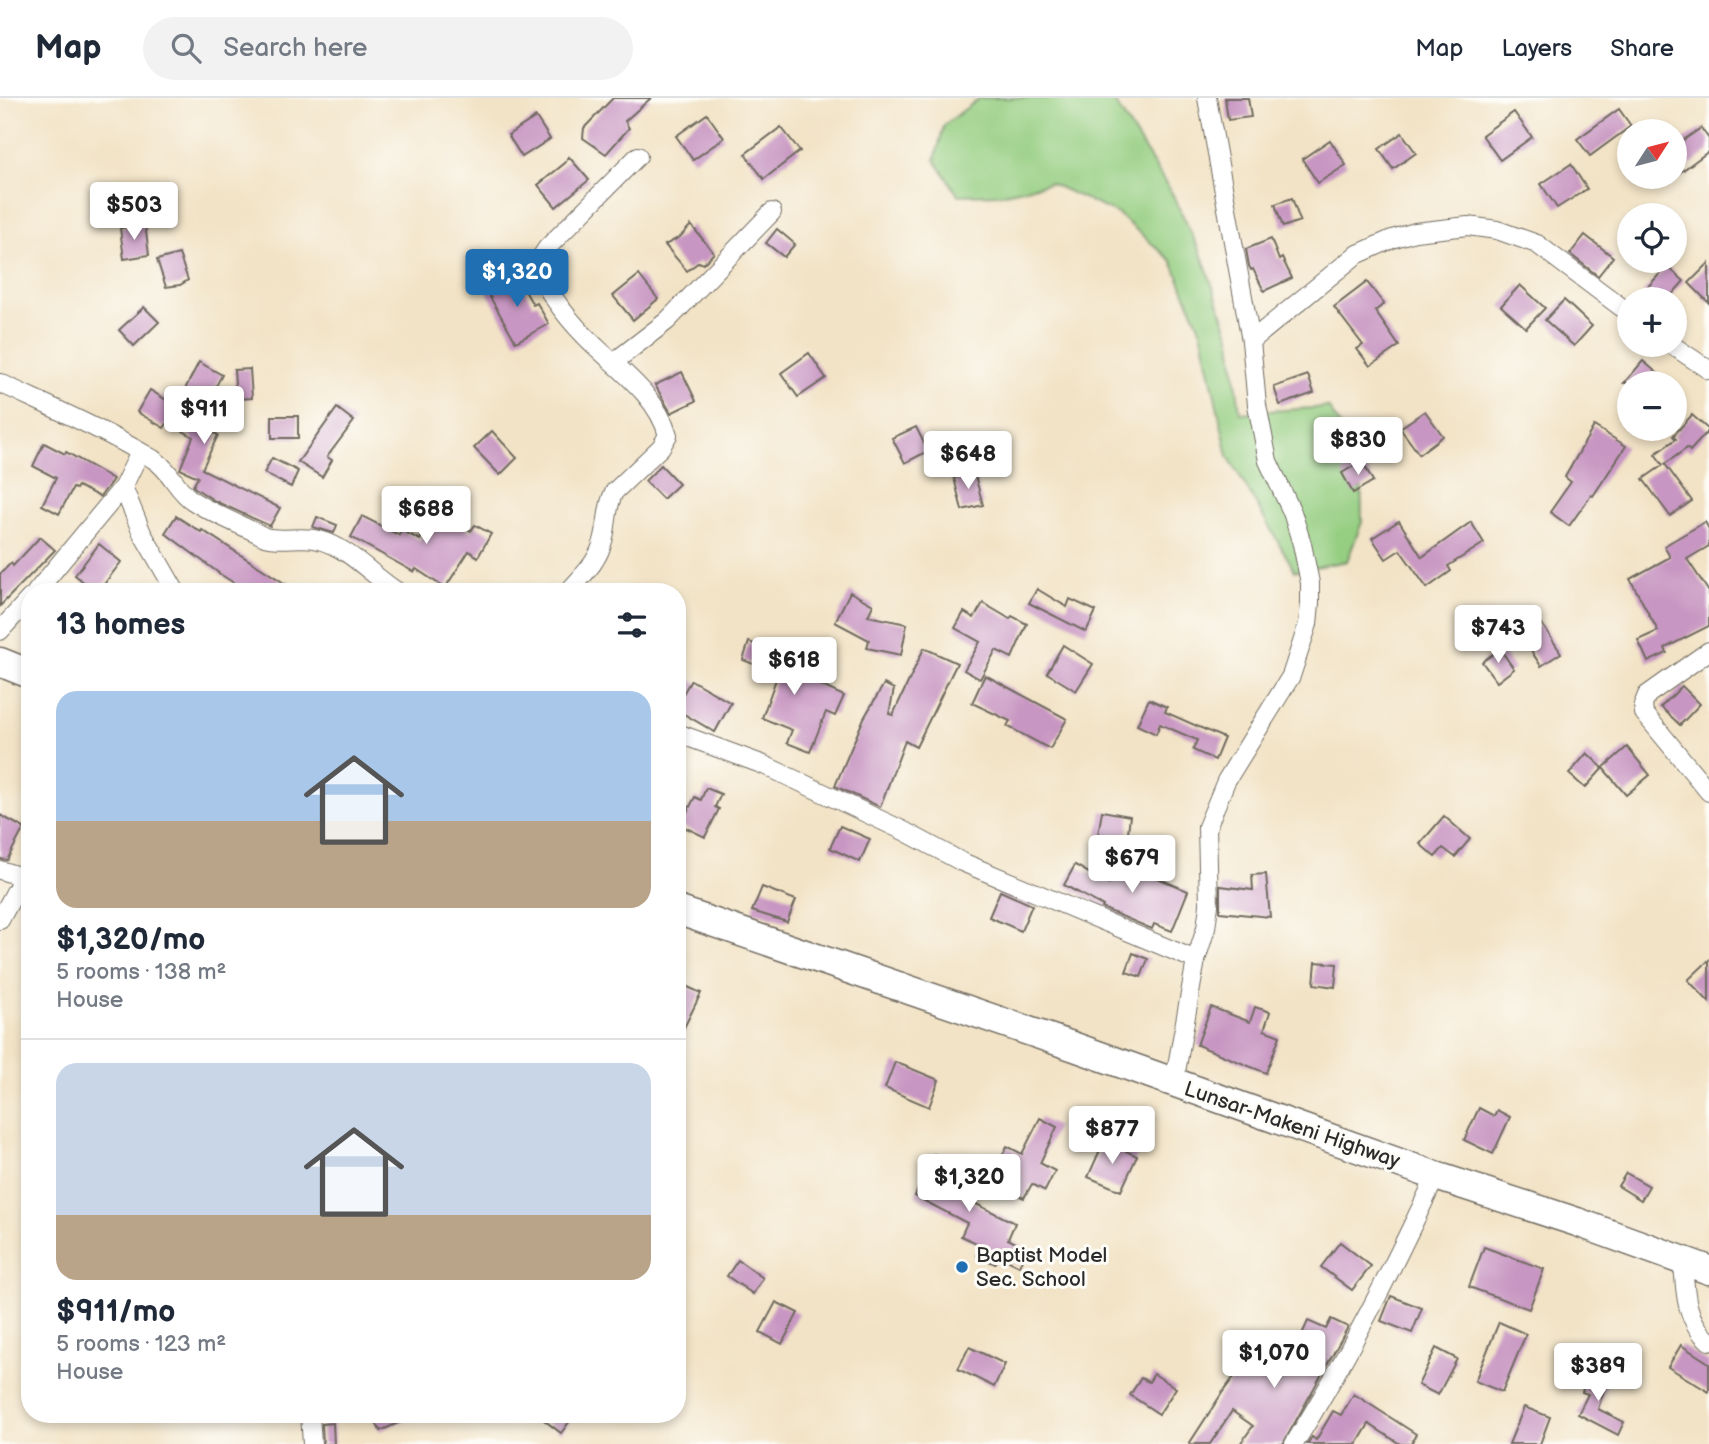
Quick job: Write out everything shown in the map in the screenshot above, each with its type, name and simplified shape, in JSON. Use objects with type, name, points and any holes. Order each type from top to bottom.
[{"type":"main road","name":"Lunsar-Makeni Highway","points":[[686,913],[1436,1176],[1577,1222],[1696,1266]]},
{"type":"street","points":[[1174,1083],[1196,960],[1206,928],[1209,905],[1207,827],[1226,781],[1291,676],[1308,624],[1310,603],[1310,583],[1302,544],[1292,512],[1268,461],[1257,405],[1251,341],[1207,98]]},
{"type":"street","points":[[575,583],[598,555],[604,541],[610,500],[614,492],[661,447],[668,435],[662,421],[638,387],[565,313],[538,271],[539,260],[547,248],[638,156]]},
{"type":"street","points":[[614,362],[667,321],[772,212]]},
{"type":"street","points":[[1251,341],[1356,255],[1415,232],[1468,226],[1497,230],[1536,244],[1617,304]]},
{"type":"street","points":[[1687,352],[1705,361]]},
{"type":"street","points":[[0,383],[140,452],[169,471],[191,500],[265,537],[276,540],[304,537],[322,540],[342,550],[386,583]]},
{"type":"street","points":[[44,583],[124,487],[140,452]]},
{"type":"street","points":[[124,487],[142,533],[171,583]]},
{"type":"street","points":[[0,631],[21,608]]},
{"type":"street","points":[[1709,650],[1647,695],[1643,705],[1644,713],[1709,792]]},
{"type":"street","points":[[686,736],[764,765],[904,831],[962,862],[1196,960]]},
{"type":"street","points":[[0,870],[21,871]]},
{"type":"street","points":[[0,920],[21,880]]},
{"type":"street","points":[[1294,1444],[1320,1403],[1384,1284],[1436,1176]]},
{"type":"street","points":[[1696,1266],[1685,1295],[1689,1312],[1700,1333],[1709,1341]]},
{"type":"street","points":[[311,1423],[312,1444]]},
{"type":"green space","points":[[980,98],[1112,98],[1173,195],[1203,258],[1231,340],[1240,413],[1328,407],[1361,459],[1362,522],[1347,561],[1295,571],[1228,456],[1201,331],[1172,261],[1118,214],[1050,183],[1000,194],[958,195],[935,160],[944,125]]},
{"type":"building","points":[[613,98],[651,98],[625,121],[629,128],[606,154],[583,138],[584,128]]},
{"type":"building","points":[[1225,98],[1248,98],[1251,117],[1228,120]]},
{"type":"building","points":[[1619,109],[1626,119],[1617,119],[1617,136],[1590,156],[1577,139]]},
{"type":"building","points":[[1514,112],[1532,137],[1500,160],[1482,135]]},
{"type":"building","points":[[707,114],[724,138],[693,160],[676,136]]},
{"type":"building","points":[[536,117],[550,139],[522,157],[508,135]]},
{"type":"building","points":[[781,127],[800,151],[764,179],[745,154]]},
{"type":"building","points":[[1701,128],[1709,139],[1709,151],[1687,167],[1687,138]]},
{"type":"building","points":[[1402,133],[1416,153],[1393,169],[1379,149]]},
{"type":"building","points":[[1330,140],[1346,165],[1318,183],[1302,159]]},
{"type":"building","points":[[569,157],[589,180],[556,207],[538,185]]},
{"type":"building","points":[[1571,164],[1587,189],[1557,208],[1541,184]]},
{"type":"building","points":[[1292,198],[1300,221],[1283,227],[1275,204]]},
{"type":"building","points":[[145,224],[149,255],[124,259],[120,228]]},
{"type":"building","points":[[691,225],[714,253],[703,264],[699,262],[687,271],[665,245],[680,237]]},
{"type":"building","points":[[777,229],[795,244],[784,257],[766,243]]},
{"type":"building","points":[[1585,235],[1613,257],[1598,276],[1570,254]]},
{"type":"building","points":[[1271,239],[1279,260],[1282,258],[1292,278],[1264,291],[1249,266],[1246,249]]},
{"type":"building","points":[[179,254],[188,280],[180,285],[166,287],[157,260]]},
{"type":"building","points":[[1709,263],[1709,303],[1689,283]]},
{"type":"building","points":[[1661,273],[1675,273],[1684,281],[1679,287],[1648,287]]},
{"type":"building","points":[[516,275],[533,305],[537,303],[549,324],[516,342],[487,292]]},
{"type":"building","points":[[639,275],[658,299],[633,320],[613,296]]},
{"type":"building","points":[[1367,282],[1384,304],[1375,311],[1399,346],[1370,366],[1357,349],[1363,345],[1334,307]]},
{"type":"building","points":[[1520,285],[1545,308],[1526,328],[1501,306]]},
{"type":"building","points":[[1564,300],[1592,326],[1574,346],[1545,320]]},
{"type":"building","points":[[144,307],[159,322],[134,346],[119,330]]},
{"type":"building","points":[[809,353],[826,378],[798,397],[781,373]]},
{"type":"building","points":[[1643,361],[1655,371],[1634,371]]},
{"type":"building","points":[[199,362],[222,375],[210,397],[201,392],[185,419],[218,435],[202,469],[280,508],[270,526],[215,501],[195,488],[193,486],[198,477],[180,469],[193,437],[168,422],[164,428],[137,412],[150,390],[171,403],[177,394],[181,397]]},
{"type":"building","points":[[250,369],[252,398],[236,399],[234,370]]},
{"type":"building","points":[[682,372],[696,401],[671,413],[655,385]]},
{"type":"building","points":[[1308,375],[1314,393],[1280,405],[1274,387]]},
{"type":"building","points":[[337,408],[354,421],[327,457],[332,460],[322,477],[298,462]]},
{"type":"building","points":[[1425,411],[1443,436],[1419,454],[1400,428]]},
{"type":"building","points":[[1692,415],[1709,430],[1690,451],[1687,448],[1665,464],[1692,501],[1670,516],[1643,479],[1663,465],[1655,454],[1673,441],[1687,441],[1687,421]]},
{"type":"building","points":[[272,416],[298,416],[298,438],[272,438]]},
{"type":"building","points":[[1594,426],[1626,446],[1593,496],[1591,495],[1569,526],[1550,512],[1571,482],[1565,477]]},
{"type":"building","points":[[916,427],[928,451],[905,463],[892,438]]},
{"type":"building","points":[[492,431],[517,458],[500,475],[474,448]]},
{"type":"building","points":[[44,443],[65,454],[66,452],[113,479],[100,497],[78,486],[73,488],[59,514],[42,505],[56,478],[33,466]]},
{"type":"building","points":[[272,458],[298,471],[291,487],[264,473]]},
{"type":"building","points":[[1362,461],[1373,481],[1353,493],[1342,473]]},
{"type":"building","points":[[661,465],[679,484],[663,499],[645,481]]},
{"type":"building","points":[[974,472],[983,505],[962,510],[954,478]]},
{"type":"building","points":[[436,511],[471,531],[475,525],[491,534],[478,557],[469,551],[448,583],[437,583],[416,569],[414,572],[351,537],[362,516],[399,535],[401,530],[420,540]]},
{"type":"building","points":[[176,516],[284,583],[234,583],[165,533]]},
{"type":"building","points":[[317,517],[337,525],[334,533],[313,527]]},
{"type":"building","points":[[1399,521],[1422,557],[1471,522],[1484,543],[1448,566],[1451,571],[1427,588],[1400,550],[1386,559],[1372,538]]},
{"type":"building","points":[[1705,522],[1709,529],[1709,546],[1687,559],[1709,592],[1709,626],[1665,648],[1667,653],[1648,662],[1638,640],[1658,631],[1630,579],[1670,557],[1664,546]]},
{"type":"building","points":[[40,537],[55,550],[0,606],[0,574],[11,563],[13,566]]},
{"type":"building","points":[[99,544],[121,562],[105,583],[85,583],[75,575]]},
{"type":"building","points":[[1037,589],[1067,607],[1070,599],[1096,611],[1086,632],[1029,603]]},
{"type":"building","points":[[850,592],[873,605],[868,616],[907,624],[901,655],[867,648],[869,640],[835,622]]},
{"type":"building","points":[[983,603],[1010,619],[1012,616],[1027,624],[1012,658],[996,650],[980,679],[964,670],[980,642],[955,628],[964,612],[974,618]]},
{"type":"building","points":[[1542,624],[1561,653],[1541,666],[1522,637]]},
{"type":"building","points":[[749,642],[803,662],[798,675],[844,696],[835,716],[826,712],[810,752],[787,743],[792,730],[762,718],[776,679],[762,674],[764,668],[743,660]]},
{"type":"building","points":[[1063,645],[1093,664],[1076,691],[1047,673]]},
{"type":"building","points":[[924,648],[957,663],[916,747],[905,741],[880,807],[835,786],[864,718],[884,684],[894,689],[889,714],[893,715]]},
{"type":"building","points":[[1500,649],[1514,669],[1497,682],[1482,662]]},
{"type":"building","points":[[985,675],[1067,719],[1050,749],[1007,726],[1010,721],[972,703]]},
{"type":"building","points":[[691,680],[731,703],[715,732],[686,715],[686,689]]},
{"type":"building","points":[[1682,686],[1700,704],[1680,725],[1661,707]]},
{"type":"building","points":[[1149,699],[1167,707],[1165,712],[1224,738],[1215,760],[1193,750],[1197,740],[1160,724],[1156,734],[1137,725]]},
{"type":"building","points":[[1627,747],[1650,775],[1626,795],[1603,768]]},
{"type":"building","points":[[1587,753],[1603,768],[1585,788],[1569,774]]},
{"type":"building","points":[[706,788],[721,794],[715,807],[719,809],[705,837],[686,828],[686,814],[695,797],[701,800]]},
{"type":"building","points":[[1102,811],[1130,816],[1127,840],[1098,835]]},
{"type":"building","points":[[0,815],[21,826],[21,834],[7,860],[0,859]]},
{"type":"building","points":[[1444,816],[1470,839],[1455,857],[1443,848],[1435,857],[1420,844]]},
{"type":"building","points":[[840,826],[870,839],[860,862],[830,848]]},
{"type":"building","points":[[1118,861],[1188,891],[1172,931],[1154,924],[1152,929],[1102,908],[1103,906],[1064,885],[1075,865],[1108,884]]},
{"type":"building","points":[[1266,874],[1270,917],[1220,912],[1220,886],[1253,890],[1252,875]]},
{"type":"building","points":[[762,887],[796,900],[787,922],[752,911]]},
{"type":"building","points":[[1000,891],[1032,905],[1021,931],[989,917]]},
{"type":"building","points":[[1133,953],[1148,959],[1141,977],[1126,972]]},
{"type":"building","points":[[1709,960],[1709,1002],[1688,980]]},
{"type":"building","points":[[1316,962],[1337,964],[1335,987],[1314,984]]},
{"type":"building","points":[[686,986],[701,993],[686,1024]]},
{"type":"building","points":[[1211,1007],[1250,1022],[1255,1007],[1270,1012],[1264,1030],[1280,1036],[1266,1073],[1197,1045]]},
{"type":"building","points":[[895,1062],[939,1080],[929,1107],[885,1088]]},
{"type":"building","points":[[1479,1108],[1494,1116],[1497,1110],[1510,1117],[1493,1154],[1464,1140]]},
{"type":"building","points":[[1040,1118],[1057,1127],[1040,1163],[1055,1171],[1045,1191],[1032,1184],[1024,1198],[1005,1189],[1012,1176],[996,1168],[1007,1146],[1022,1154]]},
{"type":"building","points":[[1104,1141],[1137,1156],[1121,1191],[1088,1177]]},
{"type":"building","points":[[934,1154],[955,1164],[949,1176],[966,1184],[960,1196],[1015,1223],[1008,1239],[1027,1249],[1019,1266],[999,1256],[995,1264],[976,1255],[981,1245],[961,1236],[967,1223],[915,1196]]},
{"type":"building","points":[[1626,1173],[1649,1186],[1641,1200],[1618,1186]]},
{"type":"building","points":[[1340,1242],[1371,1266],[1352,1290],[1321,1267]]},
{"type":"building","points":[[1484,1247],[1544,1269],[1529,1309],[1469,1287]]},
{"type":"building","points":[[738,1260],[763,1278],[753,1294],[727,1276]]},
{"type":"building","points":[[1391,1296],[1422,1308],[1412,1333],[1381,1321]]},
{"type":"building","points":[[776,1302],[798,1313],[782,1344],[760,1332]]},
{"type":"building","points":[[1331,1319],[1348,1327],[1283,1444],[1240,1444],[1253,1426],[1232,1411],[1210,1444],[1189,1444],[1254,1350],[1285,1374],[1303,1342],[1299,1341],[1308,1321],[1326,1329]]},
{"type":"building","points":[[1499,1322],[1526,1334],[1502,1392],[1475,1381]]},
{"type":"building","points":[[1681,1345],[1709,1363],[1709,1392],[1668,1367]]},
{"type":"building","points":[[969,1347],[1005,1364],[994,1387],[958,1369]]},
{"type":"building","points":[[1436,1348],[1457,1359],[1438,1395],[1418,1385]]},
{"type":"building","points":[[1589,1369],[1609,1375],[1598,1409],[1624,1422],[1618,1435],[1578,1414],[1588,1394],[1582,1392]]},
{"type":"building","points":[[1154,1374],[1176,1388],[1159,1414],[1130,1395],[1141,1378],[1149,1382]]},
{"type":"building","points":[[1354,1394],[1416,1434],[1411,1444],[1400,1444],[1369,1424],[1357,1444],[1307,1444],[1312,1437],[1316,1440],[1333,1411],[1341,1415]]},
{"type":"building","points":[[1524,1407],[1550,1417],[1540,1444],[1509,1444]]},
{"type":"building","points":[[333,1423],[334,1444],[323,1444],[322,1424]]},
{"type":"building","points":[[376,1423],[398,1423],[380,1431]]},
{"type":"building","points":[[548,1423],[568,1423],[561,1433]]},
{"type":"place","name":"Baptist Model Sec. School","points":[[962,1267]]}]
